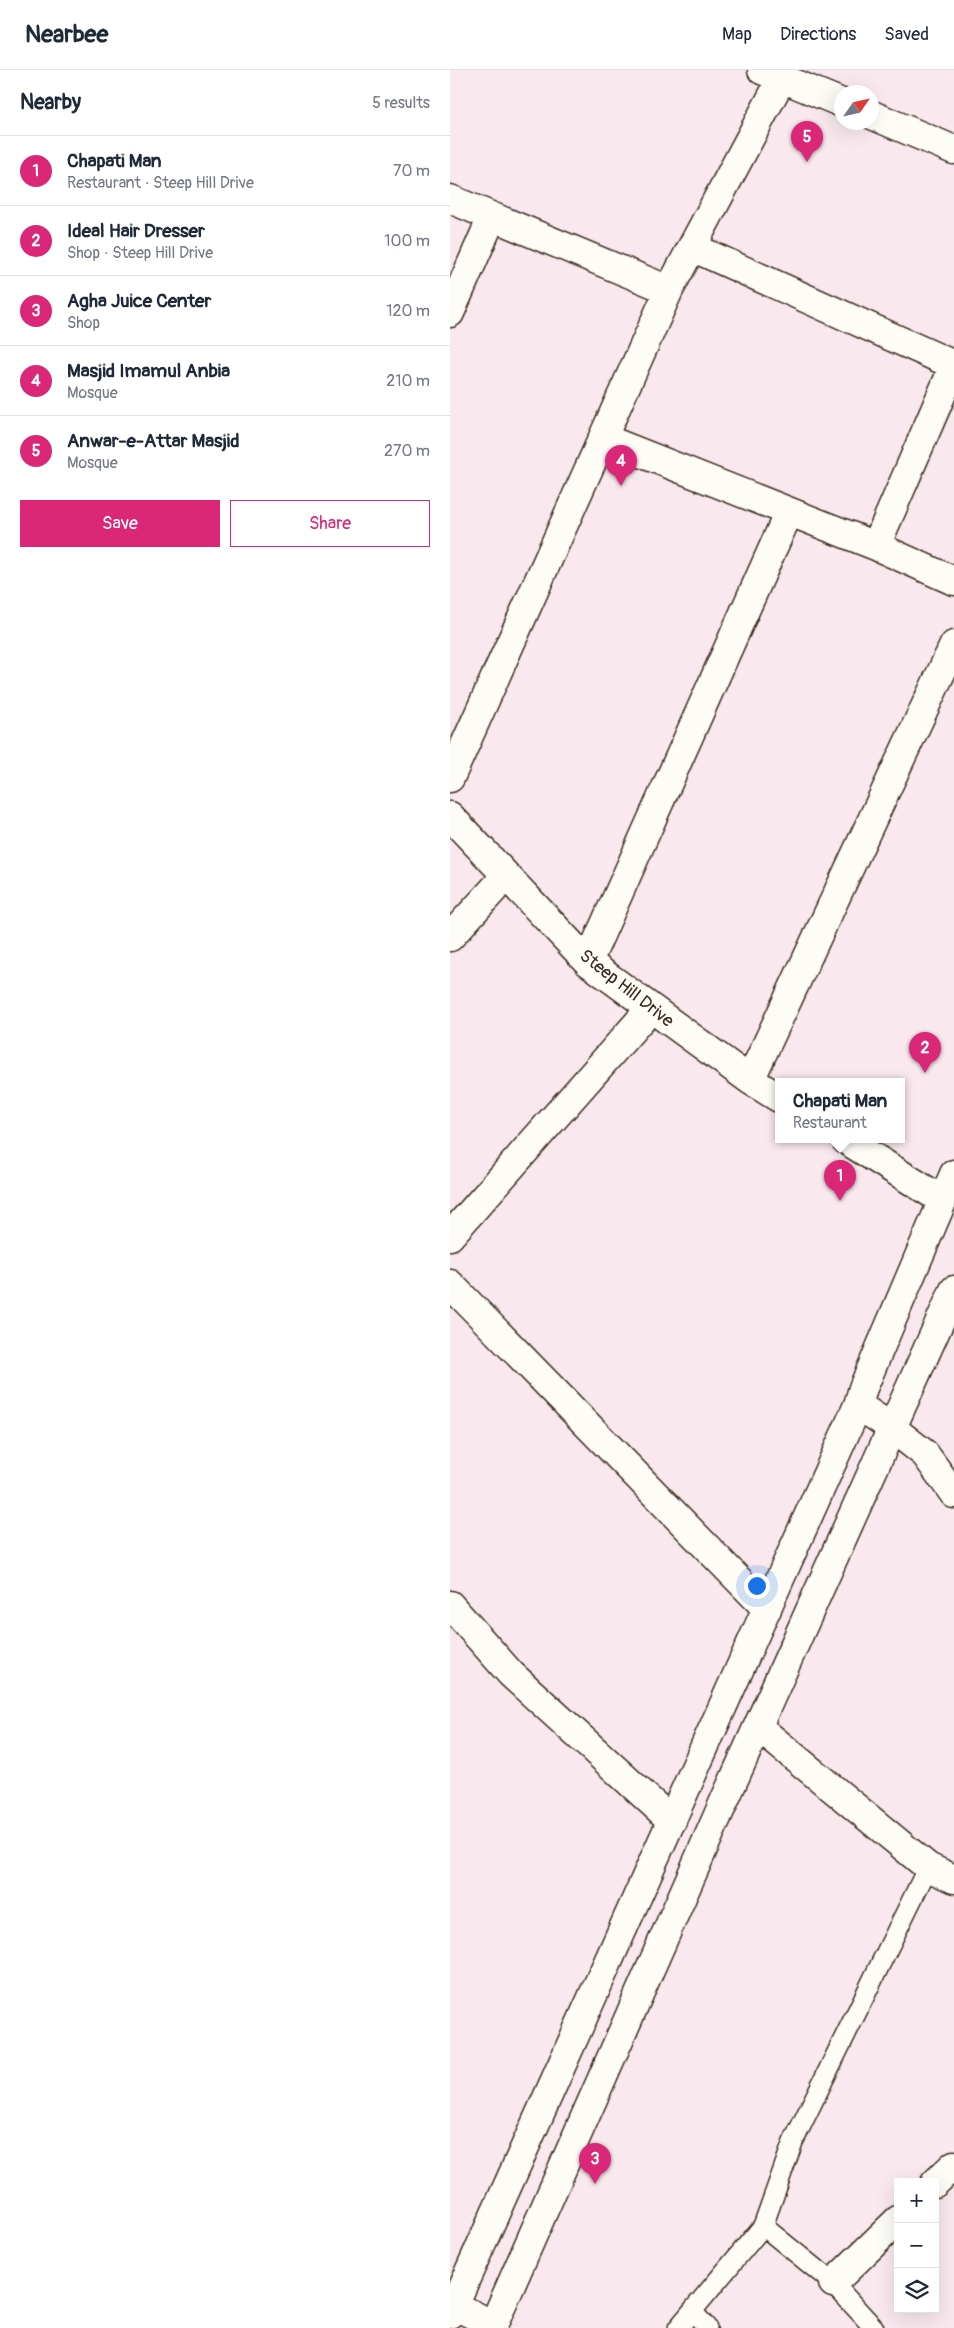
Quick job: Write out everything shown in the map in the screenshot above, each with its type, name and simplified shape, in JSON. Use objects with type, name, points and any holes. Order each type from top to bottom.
[{"type":"street","points":[[450,778],[669,290],[692,247],[772,74],[811,79],[834,97]]},
{"type":"street","points":[[879,118],[954,150]]},
{"type":"street","points":[[450,199],[669,290]]},
{"type":"street","points":[[450,312],[492,217]]},
{"type":"street","points":[[692,247],[954,366],[876,546]]},
{"type":"street","points":[[603,438],[876,546],[954,581]]},
{"type":"street","points":[[588,962],[789,512]]},
{"type":"street","points":[[750,1080],[954,645]]},
{"type":"street","name":"Steep Hill Drive","points":[[450,816],[588,962],[750,1080],[775,1096]]},
{"type":"street","points":[[450,937],[506,876]]},
{"type":"street","points":[[450,1236],[651,1008]]},
{"type":"street","points":[[851,1143],[942,1200]]},
{"type":"street","points":[[954,1174],[863,1388],[858,1405],[452,2307],[494,2327],[758,1727],[954,1290]]},
{"type":"street","points":[[450,1284],[767,1609]]},
{"type":"street","points":[[858,1405],[892,1428],[925,1454],[954,1494]]},
{"type":"street","points":[[450,1606],[511,1674],[672,1820]]},
{"type":"street","points":[[758,1727],[928,1867],[954,1879]]},
{"type":"street","points":[[939,2179],[954,2165]]},
{"type":"street","points":[[833,2283],[895,2223]]},
{"type":"lane","points":[[678,2328],[763,2226],[792,2142],[928,1867]]},
{"type":"lane","points":[[763,2226],[833,2283],[874,2328]]},
{"type":"lane","points":[[692,2311],[706,2328]]},
{"type":"place","name":"Anwar-e-Attar Masjid","points":[[807,162]]},
{"type":"place","name":"Masjid Imamul Anbia","points":[[621,486]]},
{"type":"place","name":"Ideal Hair Dresser","points":[[925,1073]]},
{"type":"place","name":"Chapati Man","points":[[840,1201]]},
{"type":"place","name":"Agha Juice Center","points":[[595,2184]]}]
